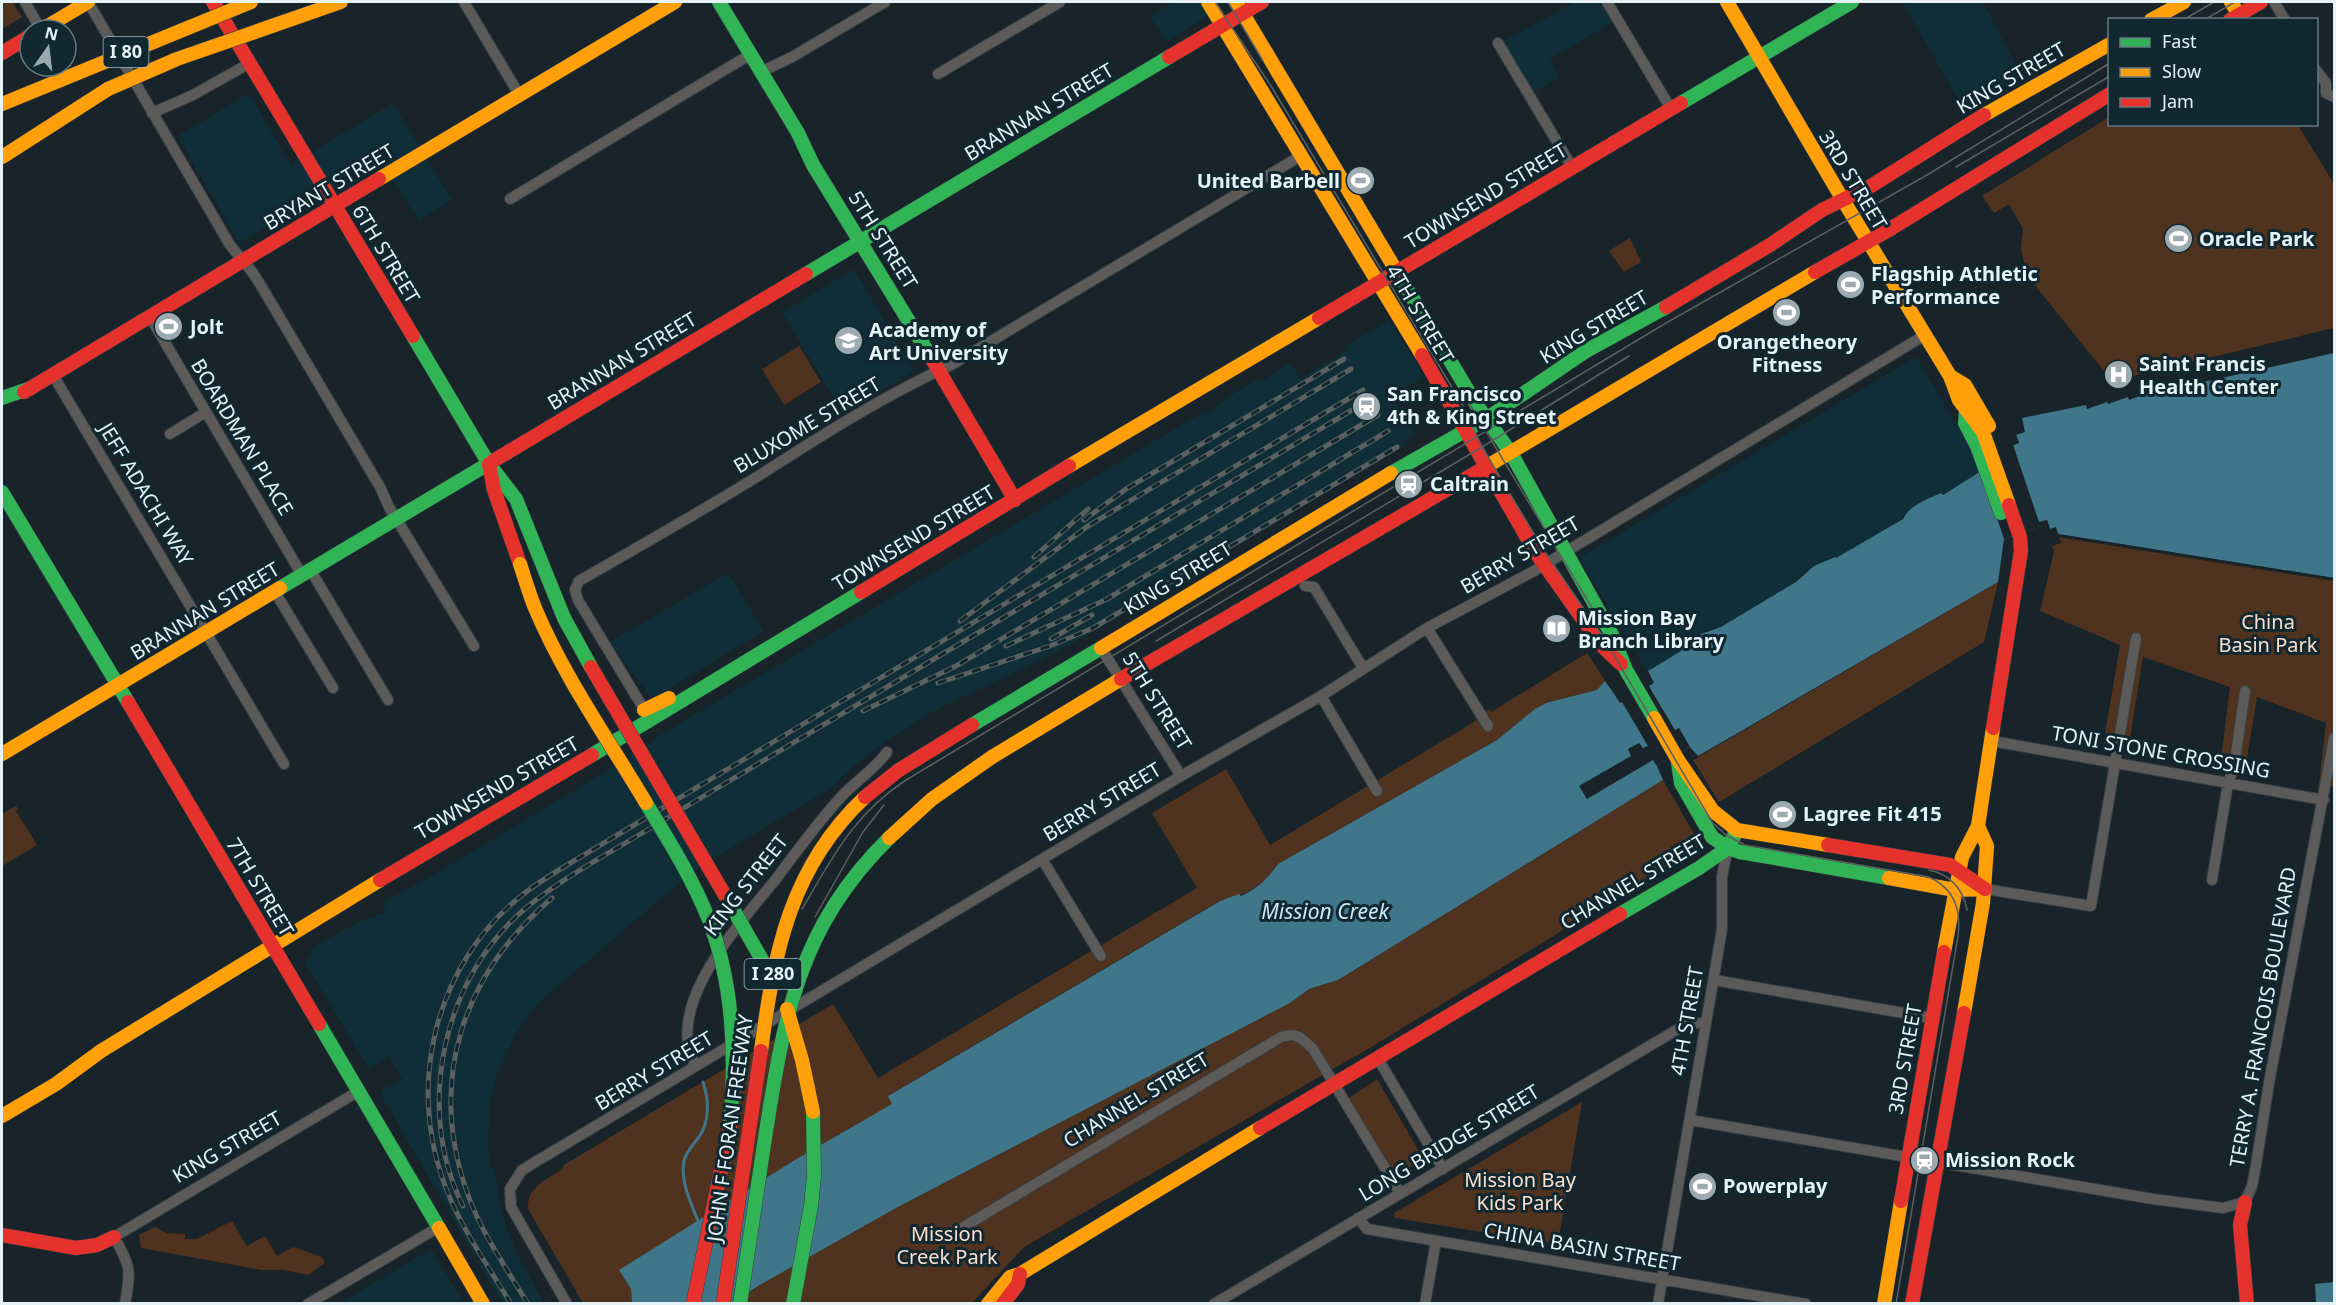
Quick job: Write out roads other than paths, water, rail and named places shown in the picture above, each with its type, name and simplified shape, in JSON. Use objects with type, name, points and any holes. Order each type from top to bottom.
[{"type":"main road","points":[[61,18],[88,2]]},
{"type":"main road","name":"6TH STREET","points":[[213,2],[489,464]]},
{"type":"main road","name":"I 80","points":[[2,104],[251,2]]},
{"type":"main road","name":"I 80","points":[[2,158],[38,132],[108,90],[177,59],[341,2]]},
{"type":"main road","name":"BRYANT STREET","points":[[2,406],[675,2]]},
{"type":"main road","name":"5TH STREET","points":[[718,2],[798,133],[813,165],[888,284],[1015,500]]},
{"type":"main road","name":"4TH STREET","points":[[1208,2],[1378,282],[1544,564],[1601,645],[1628,674]]},
{"type":"main road","name":"BRANNAN STREET","points":[[2,754],[1223,26],[1240,7],[1262,2]]},
{"type":"main road","name":"3RD STREET","points":[[1727,2],[1868,243],[1950,376],[1953,390],[1966,412],[1965,423],[1997,470],[2019,536],[2030,547],[2020,567],[1978,826],[1962,857],[1955,890],[1884,1304]]},
{"type":"main road","name":"TOWNSEND STREET","points":[[2,1116],[56,1084],[101,1051],[257,957],[272,945],[494,811],[580,762],[647,714],[699,690],[1378,282],[1852,2]]},
{"type":"main road","points":[[2155,18],[2184,2]]},
{"type":"main road","points":[[2231,2],[2234,17],[2261,2]]},
{"type":"main road","name":"4TH STREET","points":[[1240,7],[1476,404],[1511,453],[1613,637],[1628,674],[1677,757],[1713,811],[1737,830]]},
{"type":"main road","points":[[2,53],[18,43]]},
{"type":"main road","name":"KING STREET","points":[[1101,648],[1363,489],[1486,418],[1586,351],[1651,316],[1822,210],[1871,186],[2010,99],[2054,77],[2108,45]]},
{"type":"main road","points":[[2,145],[108,90]]},
{"type":"main road","points":[[1121,679],[1486,468],[1681,350],[1868,243],[2108,95]]},
{"type":"main road","name":"3RD STREET","points":[[1950,376],[1965,385],[1973,395],[1976,405],[1997,441],[1997,470],[2019,536]]},
{"type":"main road","points":[[2,398],[31,388]]},
{"type":"main road","points":[[489,464],[516,499],[538,557],[576,642],[770,973],[786,1006],[799,1043],[813,1112],[815,1157],[811,1206],[793,1304]]},
{"type":"main road","points":[[489,464],[494,489],[537,613],[557,654],[688,875],[709,922],[726,981],[734,1042],[733,1098],[730,1127],[693,1304]]},
{"type":"main road","name":"7TH STREET","points":[[2,492],[359,1091],[483,1304]]},
{"type":"main road","name":"JOHN F FORAN FREEWAY","points":[[723,1304],[770,989],[782,930],[790,905],[815,855],[836,827],[861,800],[889,776],[1101,648]]},
{"type":"main road","name":"I 280","points":[[740,1304],[779,1048],[788,1009],[801,971],[831,911],[871,856],[919,808],[992,757],[1121,679]]},
{"type":"main road","name":"4TH STREET","points":[[1677,757],[1681,783],[1712,837],[1728,848]]},
{"type":"main road","name":"3RD STREET","points":[[1912,1304],[1985,888],[1987,846],[1978,826]]},
{"type":"main road","points":[[1728,848],[1737,830]]},
{"type":"main road","name":"CHANNEL STREET","points":[[1737,830],[1947,865],[1960,870],[1985,888]]},
{"type":"main road","name":"CHANNEL STREET","points":[[988,1304],[1010,1277],[1020,1274],[1377,1057],[1699,868],[1728,848],[1955,890],[1985,888]]},
{"type":"main road","name":"TERRY A. FRANCOIS BOULEVARD","points":[[2245,1202],[2240,1225],[2247,1304]]},
{"type":"main road","points":[[2,1238],[76,1248],[97,1245],[114,1237]]},
{"type":"main road","name":"CHANNEL STREET","points":[[1003,1304],[1018,1284],[1020,1274]]},
{"type":"street","points":[[25,2],[34,18]]},
{"type":"street","points":[[88,2],[230,245],[263,289],[474,646]]},
{"type":"street","points":[[464,2],[520,96]]},
{"type":"street","points":[[761,72],[792,57],[885,2]]},
{"type":"street","points":[[938,74],[1060,2]]},
{"type":"street","points":[[1607,2],[1671,109]]},
{"type":"street","points":[[2274,2],[2284,18]]},
{"type":"street","points":[[1498,43],[1572,167]]},
{"type":"street","points":[[510,199],[751,54]]},
{"type":"street","points":[[152,113],[193,95],[249,63]]},
{"type":"street","points":[[2318,72],[2330,81],[2326,93],[2334,97]]},
{"type":"street","name":"BLUXOME STREET","points":[[647,714],[578,600],[575,585],[579,581],[697,513],[848,421],[953,364],[1302,155]]},
{"type":"street","name":"BOARDMAN PLACE","points":[[150,317],[306,573],[388,700]]},
{"type":"street","name":"BERRY STREET","points":[[567,1304],[515,1215],[510,1201],[513,1182],[522,1170],[1181,776],[1321,696],[1427,628],[1544,564],[1924,335]]},
{"type":"street","name":"JEFF ADACHI WAY","points":[[53,375],[284,764]]},
{"type":"street","points":[[170,434],[206,412]]},
{"type":"street","points":[[1305,586],[1314,587],[1363,668]]},
{"type":"street","points":[[275,592],[333,688]]},
{"type":"street","points":[[1427,628],[1488,726]]},
{"type":"street","points":[[2115,763],[2136,638]]},
{"type":"street","name":"5TH STREET","points":[[1101,648],[1181,776]]},
{"type":"street","points":[[2212,880],[2228,783],[2234,767],[2245,691]]},
{"type":"street","points":[[1321,696],[1377,791]]},
{"type":"street","name":"TERRY A. FRANCOIS BOULEVARD","points":[[2245,1202],[2252,1186],[2334,738]]},
{"type":"street","name":"TONI STONE CROSSING","points":[[1992,741],[2324,800]]},
{"type":"street","name":"KING STREET","points":[[696,1066],[689,1050],[689,1026],[694,1002],[703,980],[724,944],[828,812],[852,785],[887,752]]},
{"type":"street","name":"CHANNEL STREET","points":[[1985,888],[2091,906],[2115,763]]},
{"type":"street","name":"4TH STREET","points":[[1658,1304],[1722,929],[1722,876],[1728,848]]},
{"type":"street","points":[[1042,859],[1101,956]]},
{"type":"street","points":[[1714,980],[1932,1018]]},
{"type":"street","name":"LONG BRIDGE STREET","points":[[1214,1304],[1689,1023],[1706,1024]]},
{"type":"street","name":"CHANNEL STREET","points":[[945,1238],[1281,1037],[1297,1035],[1314,1049],[1335,1084]]},
{"type":"street","points":[[1377,1057],[1443,1169]]},
{"type":"street","points":[[1335,1084],[1400,1193]]},
{"type":"street","name":"KING STREET","points":[[114,1237],[359,1091]]},
{"type":"street","points":[[1690,1120],[2202,1206],[2223,1208],[2245,1202]]},
{"type":"street","name":"CHINA BASIN STREET","points":[[1358,1218],[1367,1229],[1806,1304]]},
{"type":"street","points":[[308,1304],[439,1227]]},
{"type":"street","points":[[114,1237],[130,1270],[125,1304]]},
{"type":"street","points":[[1425,1304],[1436,1241]]},
{"type":"water","name":"Mission Creek","points":[[2334,353],[2334,578],[2058,534],[2055,528],[2050,529],[2047,520],[2042,526],[2004,539],[1998,582],[1698,756],[1690,747],[1657,766],[1663,780],[1338,980],[1309,989],[1290,1003],[896,1208],[732,1303],[632,1303],[631,1289],[619,1270],[793,1161],[892,1104],[888,1096],[1220,901],[1239,894],[1241,896],[1252,890],[1266,879],[1278,864],[1497,740],[1535,709],[1546,703],[1597,690],[1605,681],[1620,702],[1654,683],[1648,671],[1681,651],[1698,635],[1721,627],[1796,582],[1814,566],[1836,558],[1903,519],[1919,503],[1941,493],[1943,495],[1981,471],[1982,473],[2018,461],[2013,445],[2019,443],[2016,435],[2025,432],[2022,418],[2086,405],[2087,409],[2128,397],[2129,400],[2148,393],[2150,396],[2169,389],[2170,392],[2190,385]]},
{"type":"water","points":[[2334,1282],[2334,1303],[2316,1303],[2315,1284]]},
{"type":"waterway","points":[[698,1221],[687,1192],[683,1169],[686,1155],[703,1131],[707,1117],[703,1082]]},
{"type":"tram line","points":[[1215,2],[1271,86],[1462,404],[1482,447],[1543,549],[1605,640],[1712,822],[1726,835],[1745,845],[1929,877],[1945,887],[1954,901],[1958,917],[1958,936],[1896,1304]]},
{"type":"tram line","points":[[1228,2],[1263,61]]},
{"type":"tram line","points":[[2186,18],[2214,2]]},
{"type":"tram line","points":[[2207,18],[2235,2]]},
{"type":"tram line","points":[[802,909],[858,822],[888,793],[906,780],[1666,323],[1927,175],[2108,64]]},
{"type":"tram line","points":[[1956,167],[2108,77]]},
{"type":"tram line","points":[[1156,641],[1482,447],[1629,356]]},
{"type":"tram line","points":[[1469,403],[1597,616]]},
{"type":"tram line","points":[[815,917],[863,832],[884,805]]},
{"type":"tram line","points":[[1929,870],[1943,875],[1959,889],[1967,910]]},
{"type":"railway","points":[[1084,520],[1126,489],[1344,359]]},
{"type":"railway","points":[[960,621],[1088,526],[1351,369]]},
{"type":"railway","points":[[511,1304],[474,1244],[449,1196],[433,1143],[428,1104],[430,1066],[436,1029],[448,993],[466,959],[488,928],[515,901],[557,871],[1363,390]]},
{"type":"railway","points":[[463,1206],[448,1168],[441,1128],[440,1087],[445,1046],[457,1006],[475,969],[498,936],[527,907],[593,862],[1369,400]]},
{"type":"railway","points":[[863,711],[956,666],[1378,415]]},
{"type":"railway","points":[[1006,646],[1107,599],[1388,431]]},
{"type":"railway","points":[[938,683],[1050,646],[1093,628],[1397,447]]},
{"type":"railway","points":[[1034,557],[1088,509]]},
{"type":"railway","points":[[1051,639],[1092,615]]},
{"type":"railway","points":[[528,1304],[488,1237],[468,1195],[456,1153],[451,1111],[453,1071],[461,1033],[475,996],[495,961],[521,928],[552,898]]},
{"type":"place","name":"United Barbell","points":[[1361,181]]},
{"type":"place","name":"Oracle Park","points":[[2178,239]]},
{"type":"place","name":"Flagship Athletic Performance","points":[[1850,285]]},
{"type":"place","name":"Orangetheory Fitness","points":[[1787,312]]},
{"type":"place","name":"Jolt","points":[[169,327]]},
{"type":"place","name":"Academy of Art University","points":[[848,341]]},
{"type":"place","name":"Saint Francis Health Center","points":[[2118,375]]},
{"type":"place","name":"San Francisco 4th & King Street","points":[[1366,406]]},
{"type":"place","name":"Caltrain","points":[[1409,484]]},
{"type":"place","name":"Mission Bay Branch Library","points":[[1557,629]]},
{"type":"place","name":"Lagree Fit 415","points":[[1782,814]]},
{"type":"place","name":"Mission Rock","points":[[1924,1160]]},
{"type":"place","name":"Powerplay","points":[[1702,1186]]},
{"type":"park label","name":"China Basin Park","points":[[2268,634]]},
{"type":"park label","name":"Mission Bay Kids Park","points":[[1520,1192]]},
{"type":"park label","name":"Mission Creek Park","points":[[947,1246]]}]
